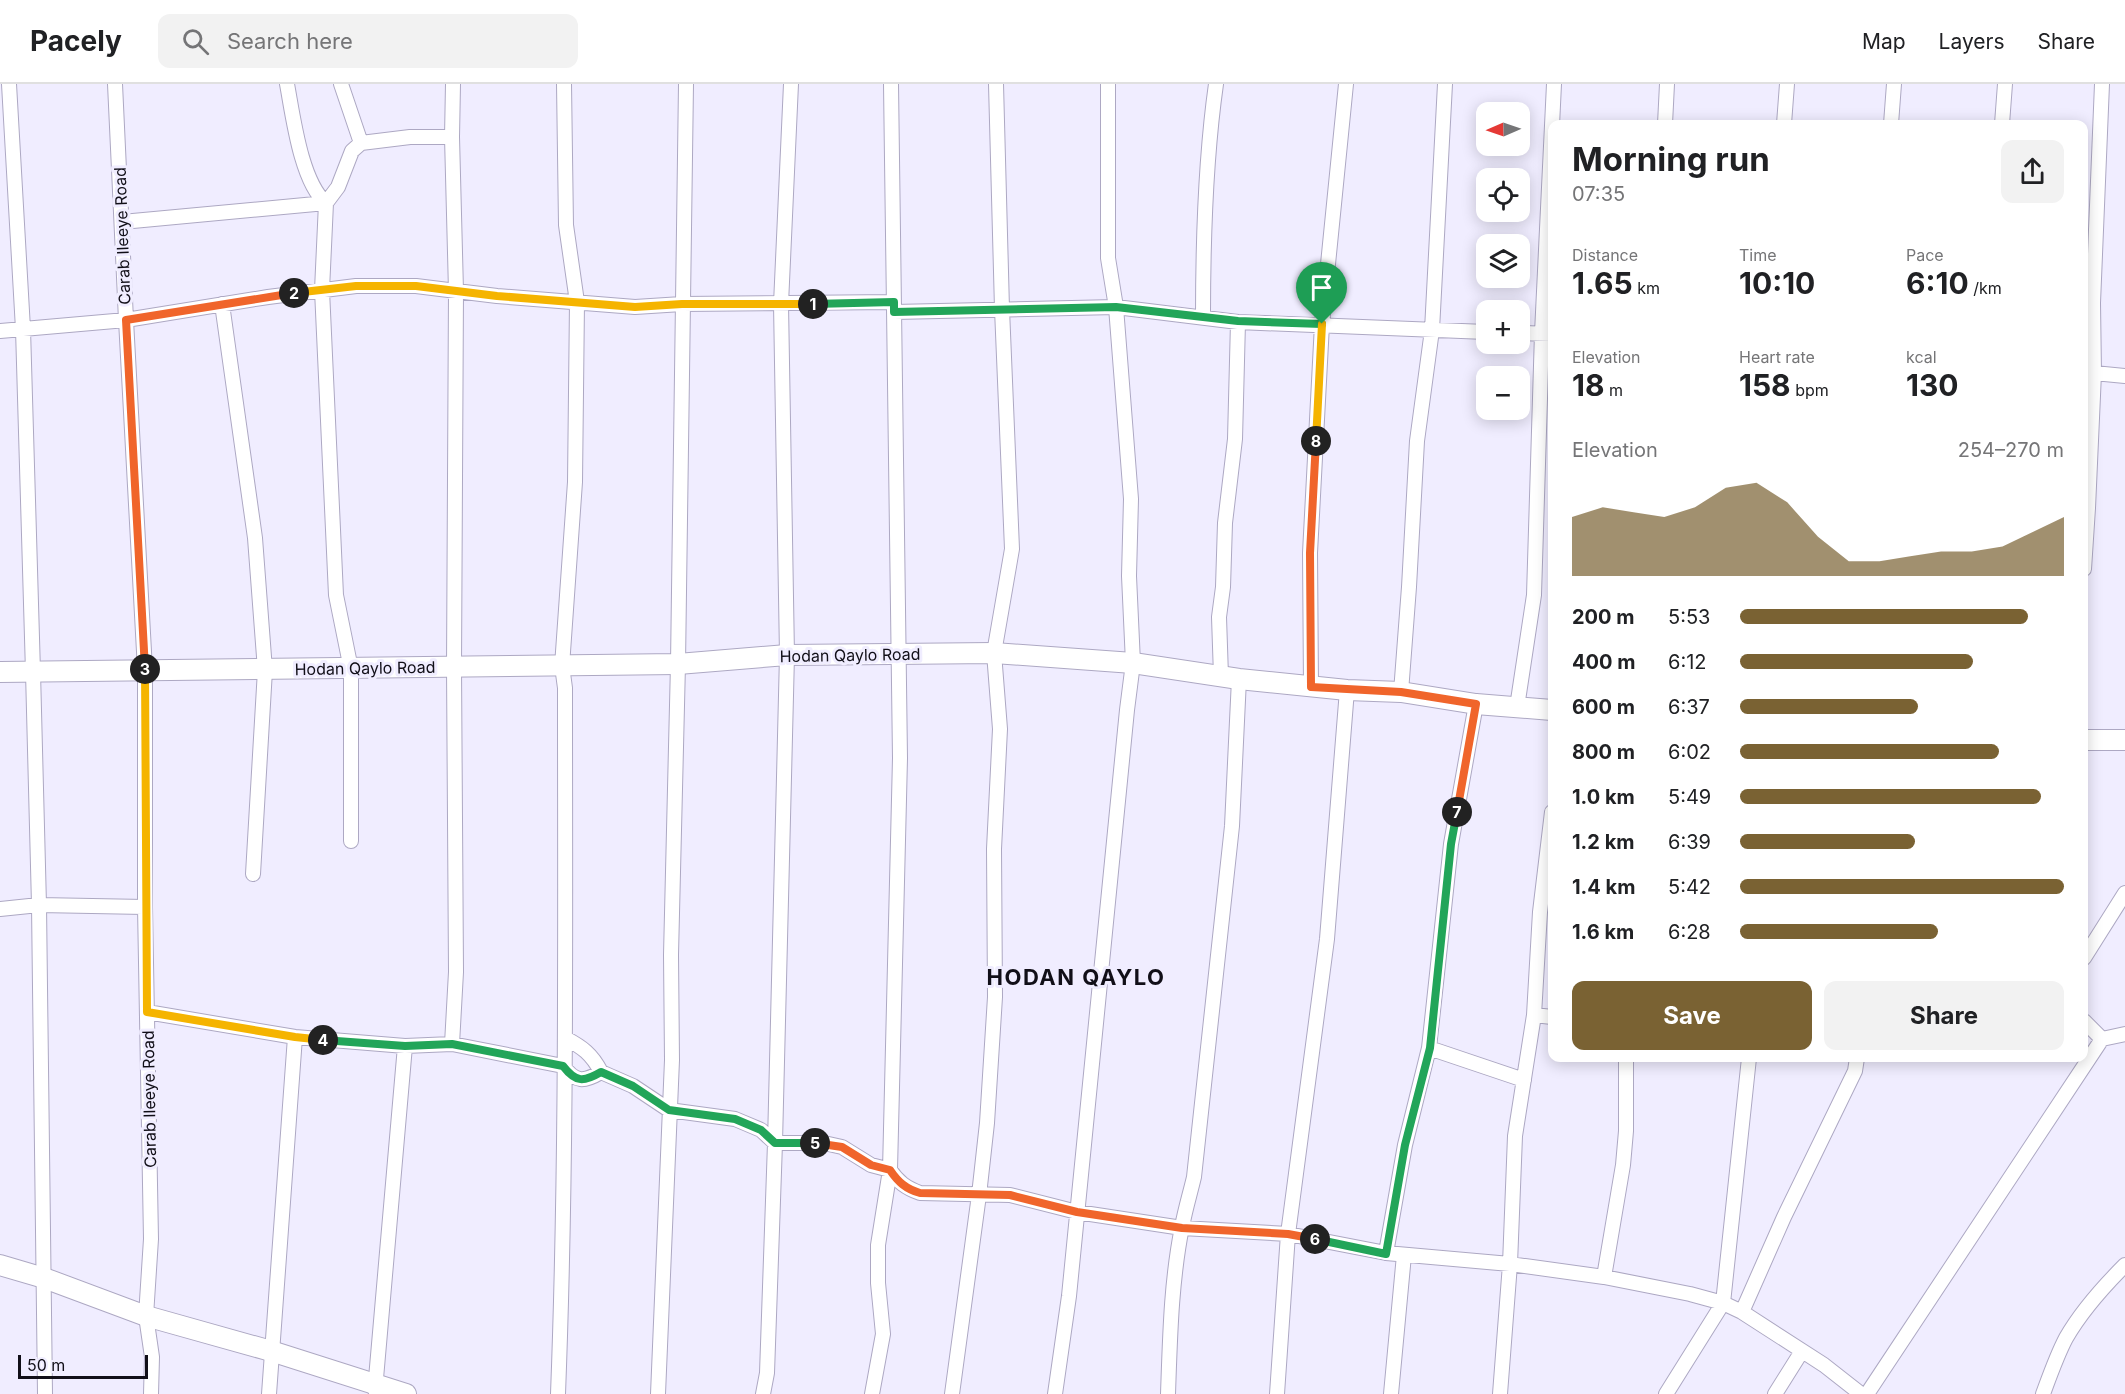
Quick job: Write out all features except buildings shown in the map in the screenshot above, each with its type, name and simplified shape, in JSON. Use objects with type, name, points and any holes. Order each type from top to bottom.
[{"type":"street","points":[[9,84],[23,329],[33,672],[39,905],[45,1394]]},
{"type":"street","name":"Carab Ileeye Road","points":[[116,84],[145,670],[145,907],[151,1239],[146,1316],[152,1357],[151,1394]]},
{"type":"street","points":[[287,84],[304,164],[317,196],[326,203]]},
{"type":"street","points":[[341,84],[360,143]]},
{"type":"street","points":[[452,1044],[456,972],[454,667],[456,291],[453,84]]},
{"type":"street","points":[[558,1394],[565,1038],[565,688],[562,666],[575,482],[577,302],[566,225],[564,84]]},
{"type":"street","points":[[658,1394],[669,1110],[686,84]]},
{"type":"street","points":[[763,1394],[767,1373],[775,1143],[787,656],[781,304],[791,84]]},
{"type":"street","points":[[872,1394],[883,1334],[878,1283],[878,1245],[890,1170],[900,758],[891,84]]},
{"type":"street","points":[[952,1394],[987,1123],[994,997],[994,849],[1000,729],[994,653],[1012,549],[996,84]]},
{"type":"street","points":[[1055,1394],[1069,1296],[1127,711],[1134,663],[1129,576],[1131,499],[1116,307],[1108,258],[1108,84]]},
{"type":"street","points":[[1203,316],[1203,250],[1210,128],[1216,84]]},
{"type":"street","points":[[1311,687],[1310,553],[1322,324],[1346,84]]},
{"type":"street","points":[[1401,692],[1417,441],[1432,330],[1445,84]]},
{"type":"street","points":[[1553,120],[1554,84]]},
{"type":"street","points":[[1665,120],[1667,84]]},
{"type":"street","points":[[1784,120],[1787,84]]},
{"type":"street","points":[[1891,120],[1894,84]]},
{"type":"street","points":[[2002,120],[2005,84]]},
{"type":"street","points":[[2088,508],[2089,372],[2102,84]]},
{"type":"street","points":[[351,841],[351,669],[336,595],[322,290],[326,203],[338,187],[352,152],[360,143],[410,137],[452,137]]},
{"type":"street","points":[[122,222],[326,203]]},
{"type":"street","points":[[0,332],[126,320],[356,286],[416,286],[635,307],[682,304],[1002,309],[1116,307],[1238,321],[1476,332]]},
{"type":"street","points":[[1517,706],[1534,595],[1548,298]]},
{"type":"street","points":[[222,304],[255,538],[266,670],[253,874]]},
{"type":"street","points":[[1168,1394],[1170,1337],[1182,1228],[1194,1177],[1233,826],[1230,677],[1220,618],[1225,523],[1235,439],[1238,321]]},
{"type":"street","points":[[1530,333],[1547,334]]},
{"type":"street","points":[[2089,372],[2125,376]]},
{"type":"street","name":"Hodan Qaylo Road","points":[[0,672],[678,664],[787,656],[994,653],[1134,663],[1311,687],[1401,692],[1476,704],[1548,710]]},
{"type":"street","points":[[1277,1394],[1288,1234],[1327,939],[1347,690]]},
{"type":"street","points":[[1386,1254],[1405,1145],[1430,1048],[1451,844],[1476,704]]},
{"type":"street","points":[[2088,740],[2125,740]]},
{"type":"street","points":[[1500,1394],[1510,1264],[1515,1136],[1534,1015],[1548,878]]},
{"type":"street","points":[[2088,952],[2125,893]]},
{"type":"street","points":[[0,909],[39,905],[145,907]]},
{"type":"street","points":[[147,1012],[295,1037],[405,1046],[452,1044],[563,1066],[570,1075],[577,1079],[584,1079],[601,1072]]},
{"type":"street","points":[[1534,1015],[1548,1017]]},
{"type":"street","points":[[2088,1025],[2102,1039]]},
{"type":"street","points":[[2088,1060],[2102,1039],[2125,1034]]},
{"type":"street","points":[[269,1394],[295,1037]]},
{"type":"street","points":[[565,1038],[583,1047],[595,1059],[601,1072],[633,1086],[669,1110],[735,1119],[761,1130],[775,1143],[824,1143],[842,1147],[871,1165],[890,1170],[908,1189],[920,1193],[1010,1195],[1077,1212],[1182,1228],[1288,1234],[1386,1254],[1510,1264],[1604,1277],[1690,1294],[1723,1303],[1742,1312],[1802,1351],[1861,1394]]},
{"type":"street","points":[[375,1389],[405,1046]]},
{"type":"street","points":[[1430,1048],[1524,1080]]},
{"type":"street","points":[[1604,1277],[1623,1165],[1626,1131],[1626,1062]]},
{"type":"street","points":[[1666,1394],[1723,1303],[1749,1062]]},
{"type":"street","points":[[1742,1312],[1784,1217],[1855,1071],[1856,1062]]},
{"type":"street","points":[[1867,1394],[2087,1062]]},
{"type":"street","points":[[1391,1394],[1404,1255]]},
{"type":"street","points":[[0,1265],[44,1278],[146,1316],[271,1351],[375,1389],[406,1394]]},
{"type":"street","points":[[2043,1394],[2066,1339],[2078,1320],[2102,1288],[2125,1265]]},
{"type":"street","points":[[1775,1394],[1802,1351]]},
{"type":"district","name":"HODAN QAYLO","points":[[1076,977]]},
{"type":"route","points":[[356,286],[416,286],[497,296],[635,307],[682,304],[894,302],[894,312],[1116,307],[1238,321],[1322,324],[1310,553],[1311,687],[1401,692],[1476,704],[1451,844],[1430,1048],[1405,1145],[1386,1254],[1288,1234],[1182,1228],[1077,1212],[1010,1195],[920,1193],[908,1189],[890,1170],[871,1165],[842,1147],[824,1143],[775,1143],[761,1130],[735,1119],[669,1110],[633,1086],[601,1072],[593,1077],[577,1079],[570,1075],[563,1066],[452,1044],[405,1046],[295,1037],[147,1012],[145,670],[126,320],[356,286]]}]
